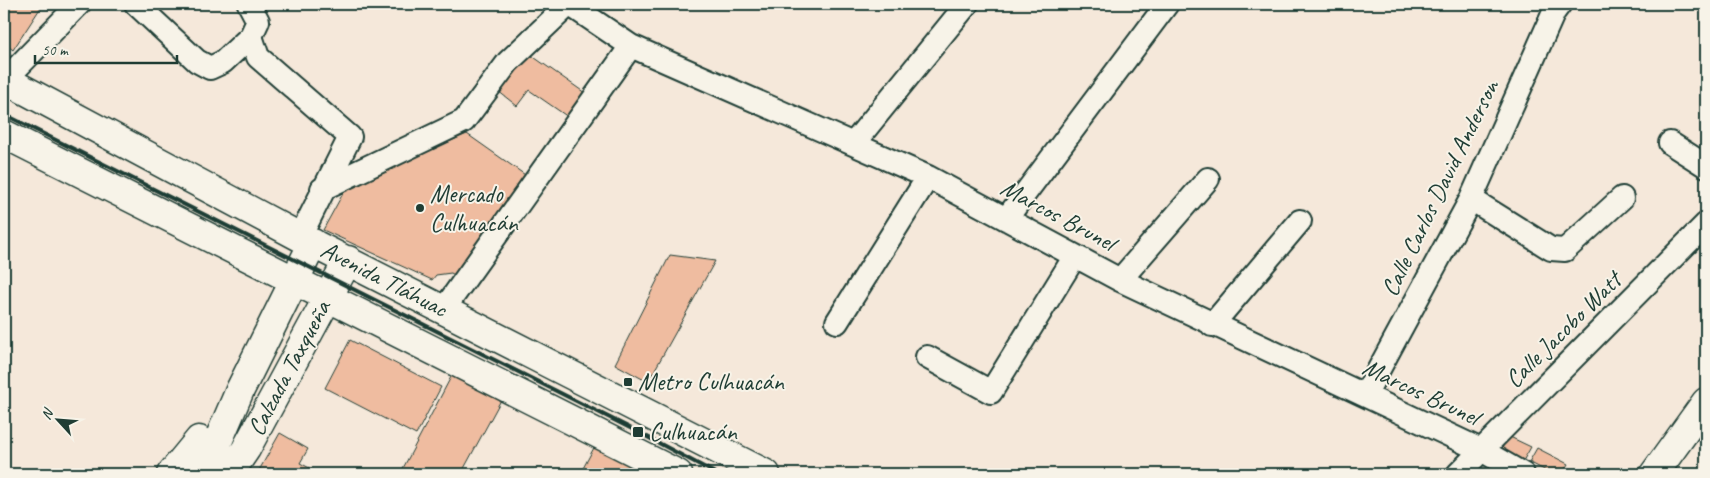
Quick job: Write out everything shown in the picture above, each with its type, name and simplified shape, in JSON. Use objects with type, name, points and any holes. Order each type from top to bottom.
[{"type":"main road","name":"Avenida Tláhuac","points":[[4,80],[306,240],[766,474]]},
{"type":"main road","name":"Avenida Tláhuac","points":[[4,134],[676,474]]},
{"type":"main road","name":"Calzada Taxqueña","points":[[194,474],[216,446],[240,390],[294,280],[306,240]]},
{"type":"main road","name":"Calzada Taxqueña","points":[[229,474],[246,449],[348,260]]},
{"type":"main road","name":"Calzada Taxqueña","points":[[172,474],[240,390]]},
{"type":"main road","points":[[1654,474],[1706,402]]},
{"type":"street","points":[[4,80],[79,4]]},
{"type":"street","points":[[136,4],[197,61],[210,68],[223,62],[251,36],[258,20],[249,4]]},
{"type":"street","points":[[322,189],[464,121],[508,62],[569,4]]},
{"type":"street","name":"Marcos Brunel","points":[[569,4],[631,46],[928,177],[1120,280],[1212,325],[1483,451],[1523,474]]},
{"type":"street","points":[[854,143],[967,4]]},
{"type":"street","points":[[1006,219],[1167,4]]},
{"type":"street","name":"Calle Carlos David Anderson","points":[[1364,395],[1471,199],[1554,12],[1560,4]]},
{"type":"street","points":[[251,36],[258,58],[350,137],[322,189],[306,240]]},
{"type":"street","points":[[444,309],[631,46]]},
{"type":"street","points":[[1670,143],[1706,166]]},
{"type":"street","points":[[836,322],[928,177]]},
{"type":"street","points":[[1120,280],[1208,178]]},
{"type":"street","points":[[1471,199],[1552,249],[1565,250],[1622,198]]},
{"type":"street","points":[[1212,325],[1300,221]]},
{"type":"street","name":"Calle Jacobo Watt","points":[[1458,474],[1483,451],[1706,224]]},
{"type":"street","points":[[927,357],[991,392],[1075,256]]},
{"type":"building","points":[[4,4],[43,4],[13,50],[4,43]]},
{"type":"building","points":[[528,53],[585,93],[568,117],[529,90],[517,106],[498,91]]},
{"type":"building","name":"Mercado Culhuacán","points":[[467,134],[528,177],[456,276],[451,273],[436,275],[432,280],[323,230],[347,186]]},
{"type":"building","points":[[670,255],[715,261],[648,382],[615,364]]},
{"type":"building","points":[[350,340],[441,387],[416,435],[325,388]]},
{"type":"building","points":[[452,375],[501,400],[461,474],[400,474]]},
{"type":"building","points":[[280,433],[308,449],[300,463],[321,474],[257,474]]},
{"type":"building","points":[[1508,436],[1531,447],[1523,461],[1501,450]]},
{"type":"building","points":[[596,444],[653,474],[580,474]]},
{"type":"building","points":[[1537,448],[1568,464],[1562,474],[1552,474],[1529,462]]},
{"type":"railway","points":[[4,114],[638,432],[717,474]]},
{"type":"place","name":"Mercado Culhuacán","points":[[420,208]]},
{"type":"place","name":"Metro Culhuacán","points":[[628,382]]},
{"type":"place","name":"Culhuacán","points":[[638,432]]}]
